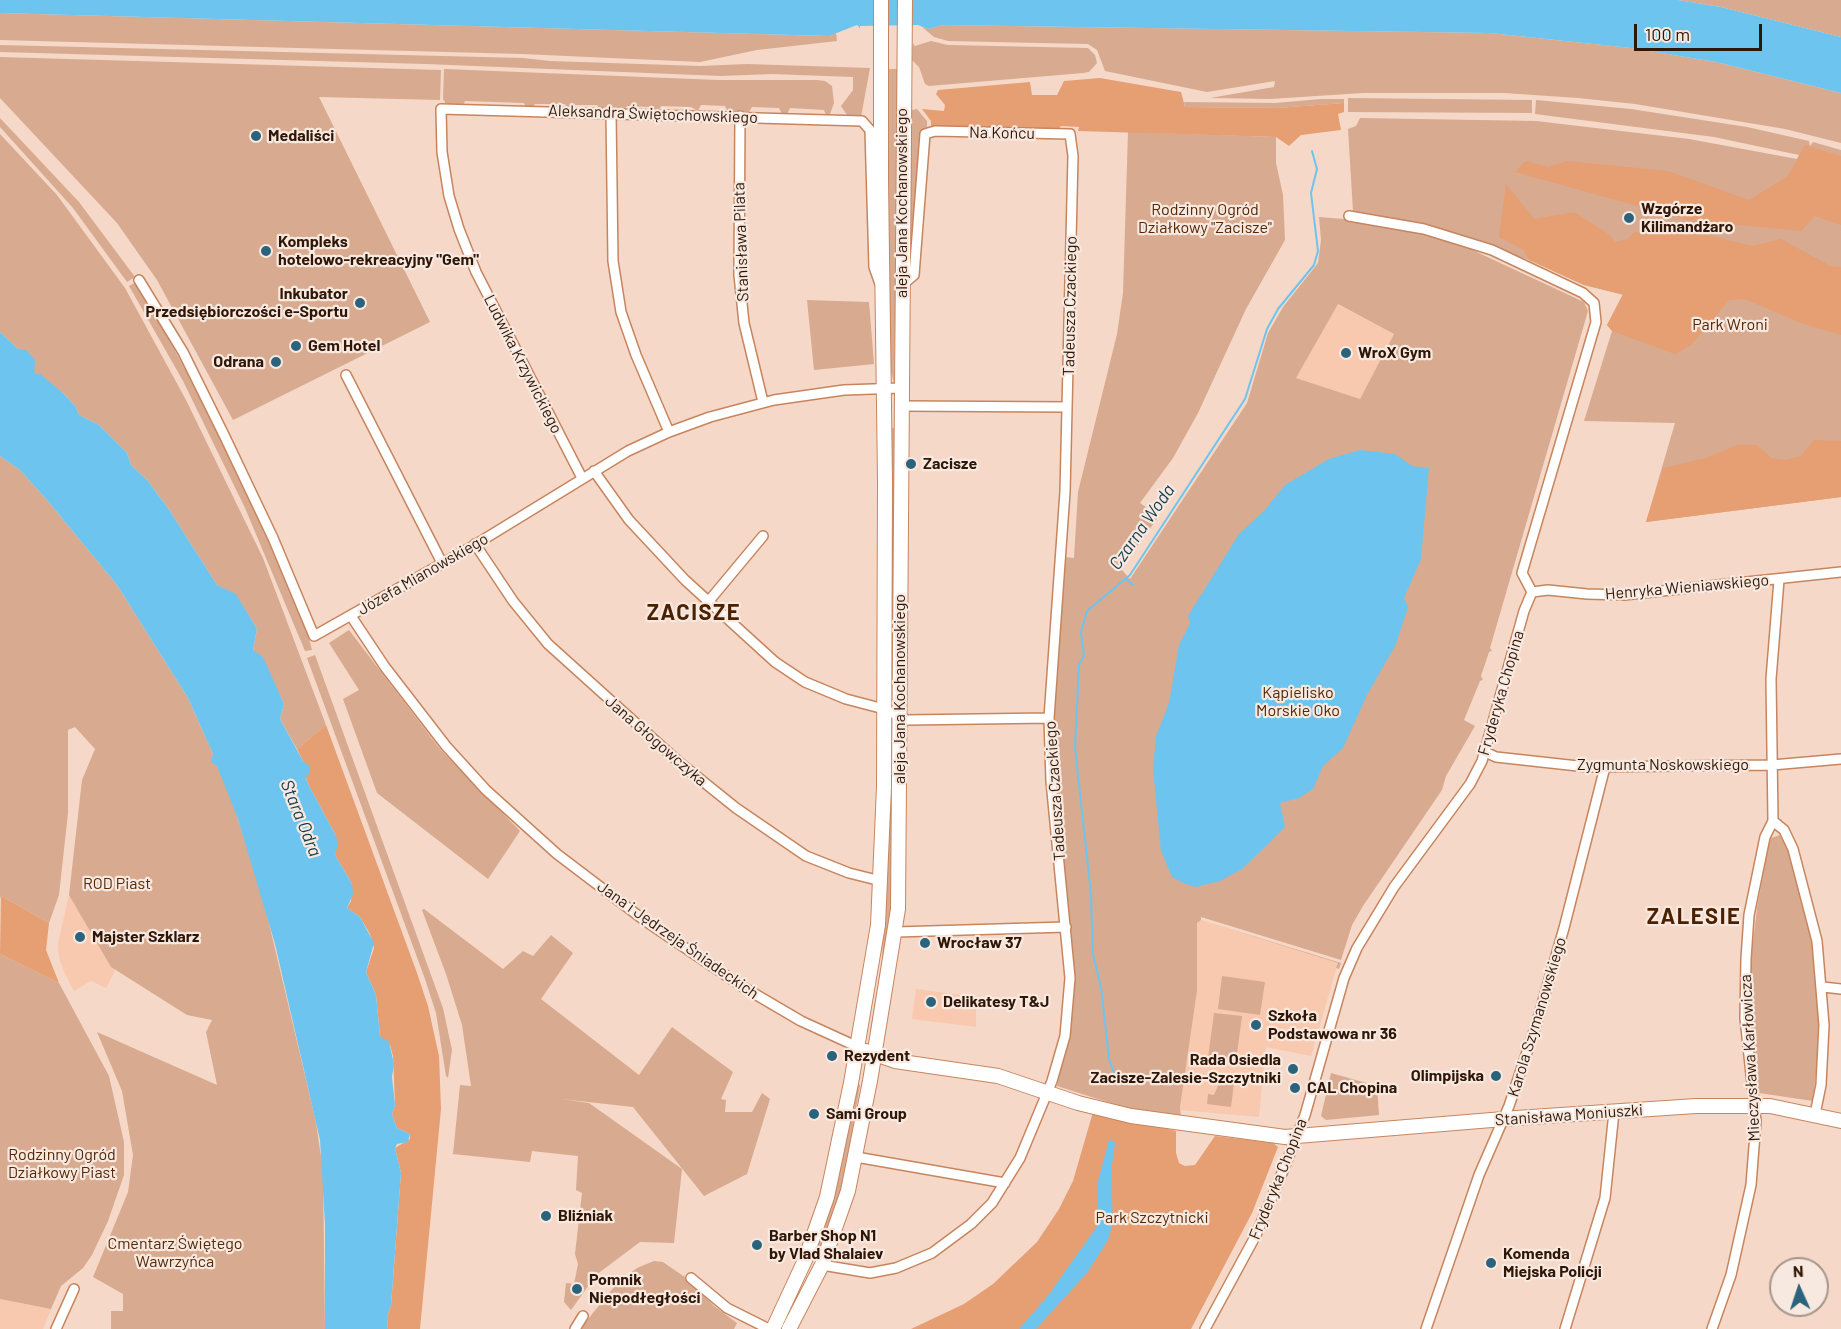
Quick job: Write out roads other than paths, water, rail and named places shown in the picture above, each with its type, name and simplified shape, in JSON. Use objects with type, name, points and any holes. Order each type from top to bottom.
[{"type":"main road","name":"aleja Jana Kochanowskiego","points":[[771,1329],[805,1260],[832,1178],[858,1047],[875,942],[881,881],[885,387],[881,0]]},
{"type":"main road","name":"aleja Jana Kochanowskiego","points":[[789,1329],[822,1266],[843,1208],[856,1157],[896,932],[899,889],[905,0]]},
{"type":"main road","name":"Jana i Jędrzeja Śniadeckich","points":[[858,1047],[874,1055],[895,1060],[998,1076],[1131,1116],[1296,1138]]},
{"type":"main road","name":"Stanisława Moniuszki","points":[[1296,1138],[1503,1119],[1755,1105],[1841,1120]]},
{"type":"main road","points":[[805,1260],[822,1266]]},
{"type":"street","name":"Aleksandra Świętochowskiego","points":[[441,109],[862,121]]},
{"type":"street","name":"Ludwika Krzywickiego","points":[[441,109],[442,152],[449,196],[467,250],[582,478]]},
{"type":"street","points":[[611,113],[613,261],[621,312],[636,355],[669,432]]},
{"type":"street","name":"Stanisława Pilata","points":[[740,116],[739,275],[744,323],[763,402]]},
{"type":"street","name":"aleja Jana Kochanowskiego","points":[[862,121],[870,130],[874,270],[884,292]]},
{"type":"street","name":"Na Końcu","points":[[902,285],[914,275],[923,138],[927,132],[1070,134]]},
{"type":"street","name":"Tadeusza Czackiego","points":[[822,1266],[870,1272],[896,1268],[922,1258],[971,1224],[992,1203],[1020,1158],[1047,1091],[1065,1036],[1070,1004],[1066,927],[1051,781],[1049,718],[1064,507],[1073,156],[1070,134]]},
{"type":"street","points":[[1349,216],[1424,229],[1492,250],[1583,293],[1594,303],[1596,322],[1522,573],[1532,592]]},
{"type":"street","name":"Józefa Mianowskiego","points":[[140,280],[183,352],[221,429],[273,538],[314,636],[475,544],[594,471],[669,432],[763,402],[823,392],[885,387],[901,388]]},
{"type":"street","points":[[346,375],[442,563]]},
{"type":"street","points":[[901,406],[1067,407]]},
{"type":"street","points":[[594,471],[635,527],[708,602],[790,673],[838,697],[884,709],[900,718],[910,720],[1049,718]]},
{"type":"street","points":[[708,602],[763,536]]},
{"type":"street","name":"Jana Głogowczyka","points":[[475,544],[513,601],[548,644],[680,763],[736,808],[806,856],[849,873],[881,881]]},
{"type":"street","name":"Henryka Wieniawskiego","points":[[1532,592],[1548,590],[1624,595],[1841,572]]},
{"type":"street","name":"Mieczysława Karłowicza","points":[[1712,1329],[1744,1223],[1751,1185],[1755,1105],[1744,1018],[1747,936],[1765,837],[1773,821],[1770,679],[1779,580]]},
{"type":"street","name":"Fryderyka Chopina","points":[[1205,1329],[1256,1235],[1296,1138],[1326,1045],[1344,978],[1357,948],[1394,887],[1470,784],[1485,752],[1509,661],[1532,592]]},
{"type":"street","name":"Jana i Jędrzeja Śniadeckich","points":[[351,616],[385,667],[446,746],[486,790],[557,854],[644,920],[743,987],[801,1021],[858,1047]]},
{"type":"street","name":"Zygmunta Noskowskiego","points":[[1485,752],[1496,757],[1561,765],[1605,767],[1772,765],[1841,759]]},
{"type":"street","name":"Karola Szymanowskiego","points":[[1426,1329],[1479,1175],[1503,1119],[1536,1025],[1564,928],[1605,767]]},
{"type":"street","points":[[1773,821],[1788,836],[1803,882],[1817,940],[1823,987],[1821,1085],[1815,1114]]},
{"type":"street","points":[[896,932],[1066,927]]},
{"type":"street","points":[[1823,987],[1841,988]]},
{"type":"street","points":[[1565,1329],[1605,1198],[1614,1112]]},
{"type":"street","points":[[856,1157],[1005,1183]]},
{"type":"street","points":[[691,1278],[727,1308],[771,1329]]},
{"type":"street","points":[[56,1329],[74,1289]]},
{"type":"street","points":[[575,1329],[583,1316]]},
{"type":"water","points":[[0,0],[1678,0],[1721,7],[1841,37],[1841,93],[1716,62],[1631,48],[1490,33],[943,25],[928,29],[918,25],[860,26],[860,28],[857,25],[829,36],[0,13]]},
{"type":"water","name":"Stara Odra","points":[[0,332],[18,349],[26,350],[35,360],[34,374],[40,374],[63,393],[76,407],[79,415],[99,425],[127,453],[131,465],[147,480],[168,508],[217,585],[236,594],[257,629],[253,650],[263,657],[284,704],[280,719],[303,761],[310,767],[310,773],[306,777],[307,782],[336,836],[338,844],[335,855],[352,884],[353,894],[347,908],[360,917],[374,943],[366,972],[376,995],[380,1036],[389,1042],[394,1064],[392,1077],[395,1105],[392,1115],[397,1128],[410,1134],[408,1142],[397,1144],[395,1148],[401,1173],[391,1305],[387,1317],[388,1329],[325,1329],[325,1224],[320,1140],[275,944],[238,819],[217,766],[211,762],[213,754],[188,698],[117,585],[20,470],[0,456]]},
{"type":"water","points":[[1360,450],[1395,454],[1412,466],[1429,468],[1421,559],[1404,598],[1408,607],[1396,644],[1367,695],[1343,748],[1323,766],[1313,789],[1299,798],[1280,803],[1285,827],[1242,869],[1220,881],[1195,887],[1183,883],[1172,877],[1161,851],[1153,769],[1156,736],[1169,703],[1179,645],[1190,623],[1188,616],[1239,534],[1264,511],[1285,485],[1329,459]]},
{"type":"water","points":[[1109,1140],[1115,1142],[1111,1173],[1113,1223],[1108,1240],[1087,1273],[1036,1329],[1019,1329],[1047,1297],[1098,1225],[1098,1181]]},
{"type":"waterway","name":"Czarna Woda","points":[[1117,1081],[1109,1059],[1101,987],[1093,955],[1091,894],[1075,748],[1079,665],[1084,656],[1081,632],[1087,611],[1130,575],[1245,399],[1267,329],[1278,309],[1314,265],[1318,251],[1311,193],[1317,169],[1312,151]]},
{"type":"waterway","points":[[1126,579],[1133,585]]},
{"type":"place","name":"Medaliści","points":[[256,136]]},
{"type":"place","name":"Wzgórze Kilimandżaro","points":[[1629,218]]},
{"type":"place","name":"Kompleks hotelowo-rekreacyjny \"Gem\"","points":[[266,251]]},
{"type":"place","name":"Inkubator Przedsiębiorczości e-Sportu","points":[[360,303]]},
{"type":"place","name":"Gem Hotel","points":[[296,346]]},
{"type":"place","name":"WroX Gym","points":[[1346,353]]},
{"type":"place","name":"Odrana","points":[[276,362]]},
{"type":"place","name":"Zacisze","points":[[911,464]]},
{"type":"place","name":"Majster Szklarz","points":[[80,937]]},
{"type":"place","name":"Wrocław 37","points":[[925,943]]},
{"type":"place","name":"Delikatesy T&J","points":[[931,1002]]},
{"type":"place","name":"Szkoła Podstawowa nr 36","points":[[1256,1025]]},
{"type":"place","name":"Rezydent","points":[[832,1056]]},
{"type":"place","name":"Rada Osiedla Zacisze-Zalesie-Szczytniki","points":[[1293,1069]]},
{"type":"place","name":"Olimpijska","points":[[1496,1076]]},
{"type":"place","name":"CAL Chopina","points":[[1295,1088]]},
{"type":"place","name":"Sami Group","points":[[814,1114]]},
{"type":"place","name":"Bliźniak","points":[[546,1216]]},
{"type":"place","name":"Barber Shop N1 by Vlad Shalaiev","points":[[757,1245]]},
{"type":"place","name":"Komenda Miejska Policji","points":[[1491,1263]]},
{"type":"place","name":"Pomnik Niepodłegłości","points":[[577,1289]]},
{"type":"district","name":"ZACISZE","points":[[694,613]]},
{"type":"district","name":"ZALESIE","points":[[1694,917]]},
{"type":"park label","name":"Rodzinny Ogród Działkowy \"Zacisze\"","points":[[1205,219]]},
{"type":"park label","name":"Park Wroni","points":[[1730,325]]},
{"type":"park label","name":"Kąpielisko Morskie Oko","points":[[1298,702]]},
{"type":"park label","name":"ROD Piast","points":[[117,884]]},
{"type":"park label","name":"Rodzinny Ogród Działkowy Piast","points":[[62,1164]]},
{"type":"park label","name":"Park Szczytnicki","points":[[1152,1218]]},
{"type":"park label","name":"Cmentarz Świętego Wawrzyńca","points":[[175,1253]]}]
